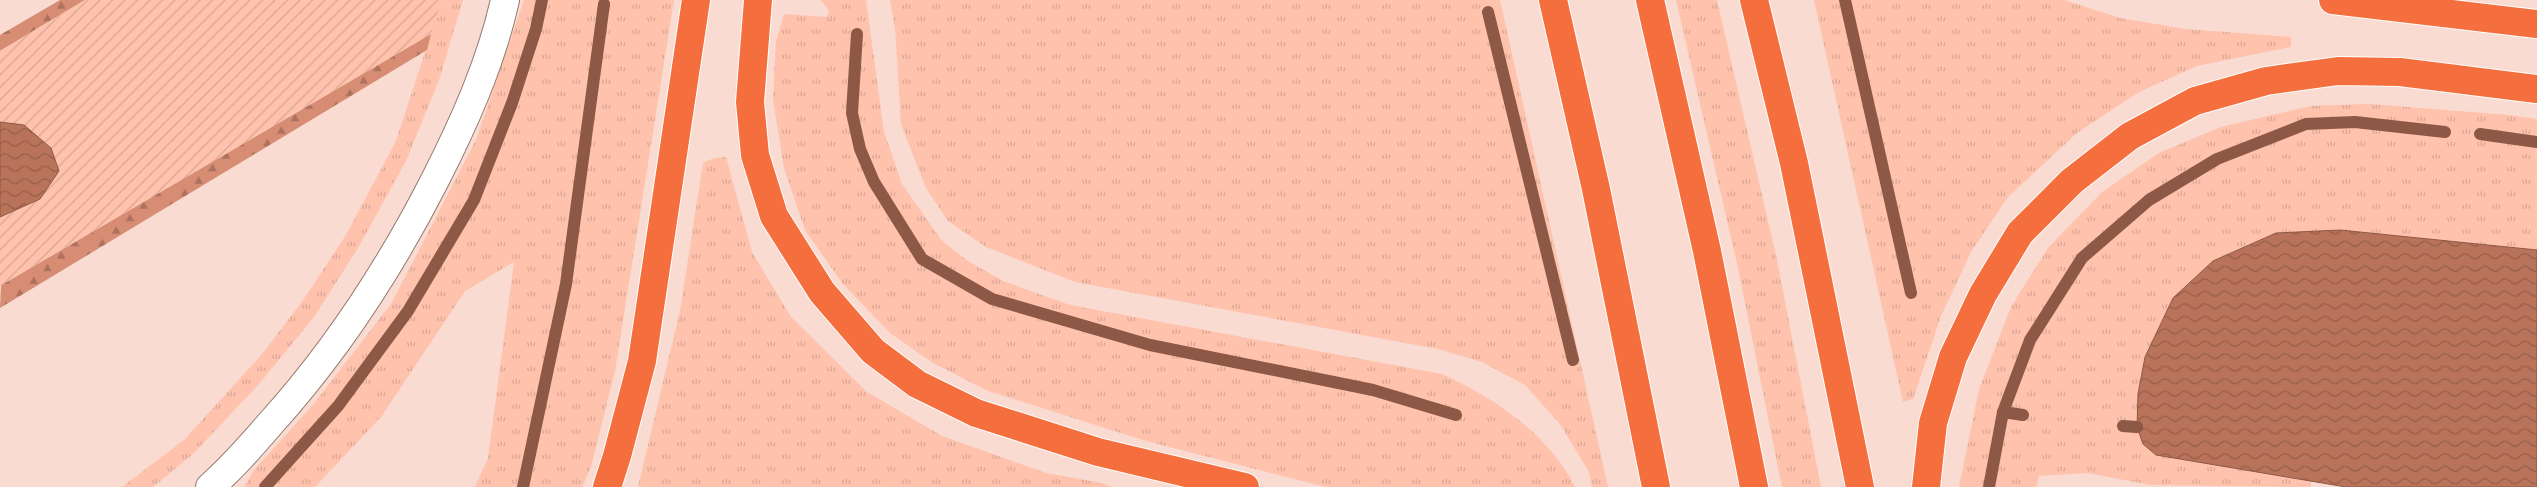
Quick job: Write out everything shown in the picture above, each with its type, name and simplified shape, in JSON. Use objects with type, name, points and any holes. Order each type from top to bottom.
[{"type":"highway","points":[[607,487],[618,456],[642,361],[696,0]]},
{"type":"highway","points":[[758,0],[750,102],[755,155],[774,216],[822,292],[873,351],[917,384],[976,413],[1098,452],[1244,487]]},
{"type":"highway","points":[[1553,0],[1596,189],[1656,487]]},
{"type":"highway","points":[[1650,0],[1706,251],[1754,487]]},
{"type":"highway","points":[[1754,0],[1794,163],[1860,487]]},
{"type":"highway","points":[[2333,0],[2537,24]]},
{"type":"highway","points":[[1926,487],[1933,423],[1953,357],[1983,294],[2020,233],[2072,181],[2130,136],[2195,101],[2266,81],[2338,72],[2400,72],[2537,89]]},
{"type":"street","points":[[210,487],[228,471],[305,385],[353,321],[404,240],[466,118],[505,0]]},
{"type":"green space","points":[[60,0],[85,0],[0,51],[0,35]]},
{"type":"green space","points":[[85,0],[442,0],[431,34],[0,286],[0,51]]},
{"type":"green space","points":[[442,0],[463,0],[439,80],[406,161],[358,248],[314,317],[259,384],[193,454],[153,487],[122,487],[184,440],[263,353],[304,299],[346,235],[396,141]]},
{"type":"green space","points":[[524,0],[674,0],[615,371],[591,467],[582,487],[475,487],[488,458],[514,262],[465,291],[381,417],[315,487],[244,487],[255,469],[312,406],[391,304],[476,140]]},
{"type":"green space","points":[[821,0],[866,0],[884,132],[902,184],[942,241],[968,261],[1003,281],[1070,305],[1442,374],[1500,406],[1535,434],[1564,468],[1575,487],[1326,487],[1146,441],[988,391],[933,363],[890,333],[843,284],[805,230],[784,168],[773,99],[776,41],[784,14],[827,17],[829,11]]},
{"type":"green space","points":[[890,0],[1500,0],[1608,487],[1592,487],[1589,472],[1560,424],[1525,385],[1482,362],[1438,349],[1075,282],[986,247],[948,221],[926,188],[901,124],[895,28]]},
{"type":"green space","points":[[1676,0],[1717,0],[1777,260],[1821,487],[1782,487],[1738,268]]},
{"type":"green space","points":[[1814,0],[2064,0],[2120,18],[2186,29],[2291,37],[2291,47],[2197,66],[2139,92],[2077,133],[2008,197],[1971,252],[1941,316],[1913,399],[1903,402]]},
{"type":"green space","points":[[431,34],[427,50],[0,308],[1,285]]},
{"type":"green space","points":[[2369,104],[2537,119],[2537,250],[2340,230],[2276,233],[2173,298],[2145,357],[2138,394],[2137,427],[2143,444],[2156,455],[2311,481],[2311,487],[2151,485],[2087,473],[2039,476],[2036,487],[1959,487],[1979,389],[2011,307],[2048,248],[2102,192],[2159,153],[2221,127],[2311,106]]},
{"type":"green space","points":[[726,157],[752,252],[791,317],[867,392],[942,436],[1046,473],[1102,483],[1111,487],[638,487],[680,311],[703,163],[714,158]]},
{"type":"water","points":[[0,122],[24,125],[51,148],[59,171],[40,199],[0,217]]},
{"type":"water","points":[[2340,230],[2537,250],[2537,487],[2346,487],[2156,455],[2143,444],[2137,427],[2138,394],[2145,357],[2173,298],[2213,261],[2276,233]]},
{"type":"waterway","points":[[265,487],[338,406],[408,311],[474,200],[512,103],[536,29],[542,0]]},
{"type":"waterway","points":[[1845,0],[1911,293]]},
{"type":"waterway","points":[[523,487],[566,284],[604,4]]},
{"type":"waterway","points":[[1488,12],[1573,360]]},
{"type":"waterway","points":[[857,34],[852,113],[860,149],[874,182],[922,259],[992,299],[1150,345],[1373,390],[1456,415]]},
{"type":"waterway","points":[[1989,487],[2003,412],[2030,340],[2082,258],[2149,200],[2217,159],[2306,124],[2355,122],[2445,132]]},
{"type":"waterway","points":[[2480,134],[2537,142]]},
{"type":"waterway","points":[[2003,412],[2023,415]]},
{"type":"waterway","points":[[2123,426],[2137,427]]}]
